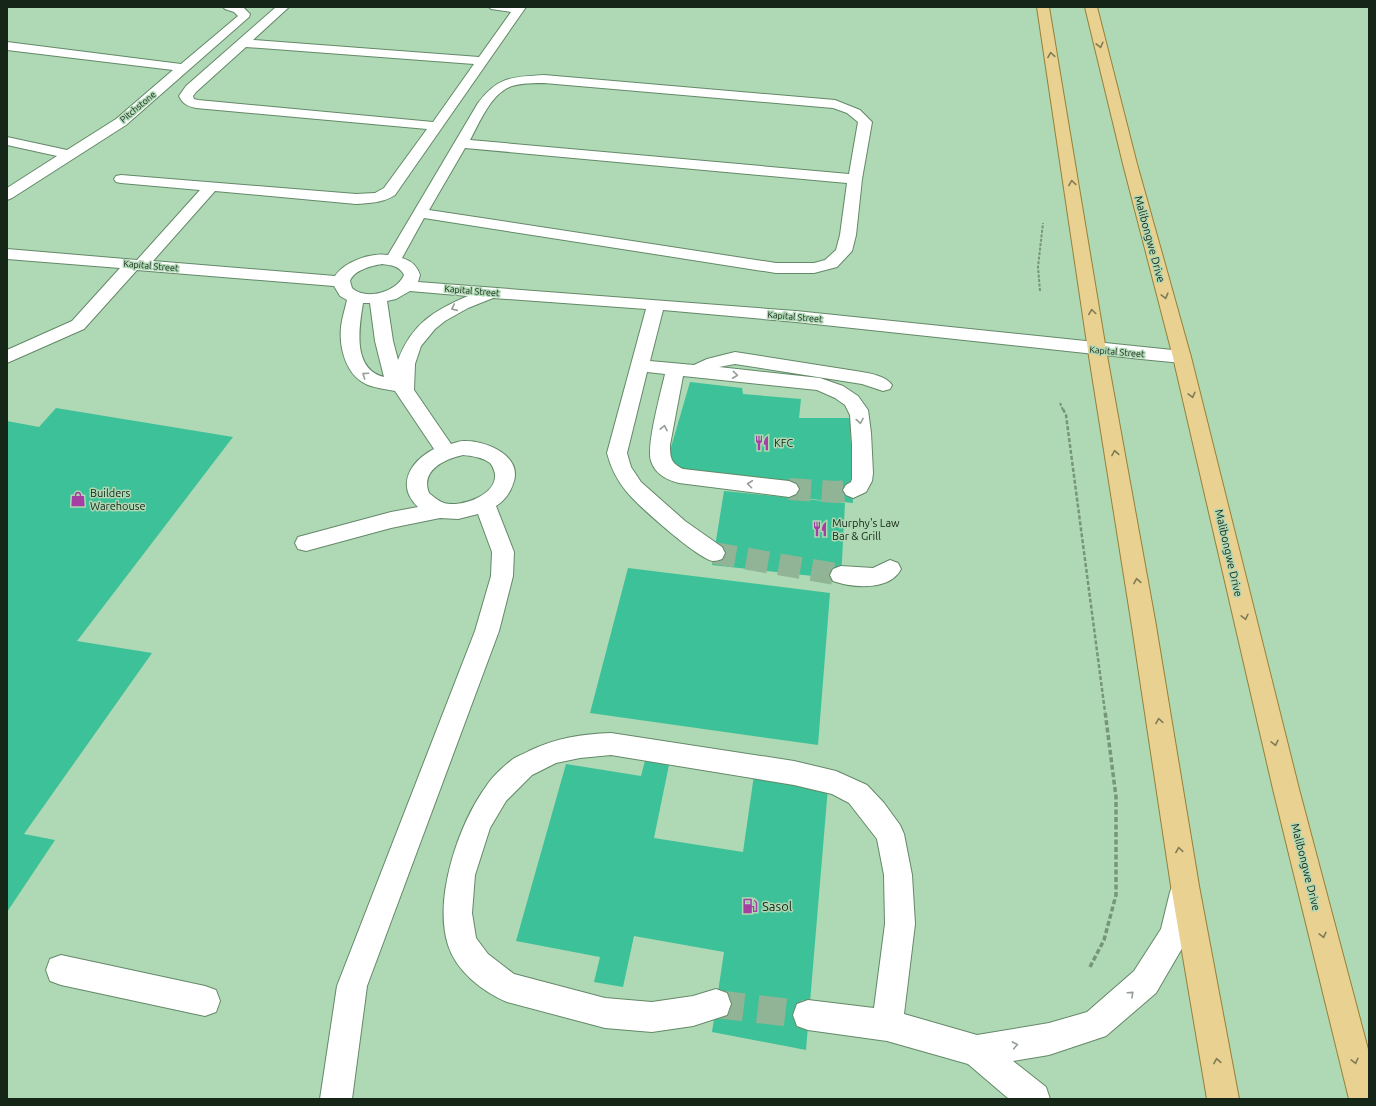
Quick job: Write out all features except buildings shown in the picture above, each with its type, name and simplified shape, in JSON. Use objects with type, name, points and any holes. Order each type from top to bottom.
[{"type":"main road","points":[[1043,7],[1097,350],[1143,620],[1185,886],[1224,1099]]},
{"type":"main road","name":"Malibongwe Drive","points":[[1091,7],[1130,164],[1182,357],[1284,782],[1365,1099]]},
{"type":"street","name":"Pitchstone","points":[[7,195],[121,122],[243,18],[244,14],[238,9],[229,7]]},
{"type":"street","points":[[283,7],[191,89],[186,96],[188,101],[196,104],[435,126]]},
{"type":"street","points":[[495,7],[520,8]]},
{"type":"street","points":[[121,179],[356,199],[372,199],[390,192],[435,126],[520,8]]},
{"type":"street","points":[[244,43],[482,61]]},
{"type":"street","points":[[7,46],[184,68]]},
{"type":"street","points":[[393,260],[416,218],[478,113],[498,88],[509,83],[527,80],[563,80],[835,104],[853,110],[862,117],[865,122],[855,179],[848,236],[844,251],[831,264],[814,268],[776,268],[416,218]]},
{"type":"street","points":[[7,141],[70,155]]},
{"type":"street","points":[[460,143],[855,179]]},
{"type":"street","points":[[7,357],[78,325],[173,229],[212,186]]},
{"type":"street","name":"Kapital Street","points":[[7,254],[342,282]]},
{"type":"street","points":[[393,260],[402,262],[409,267],[412,273],[412,279],[400,292],[378,299],[356,297],[347,294],[343,288],[342,282],[345,275],[360,264],[371,261],[393,260]]},
{"type":"street","name":"Kapital Street","points":[[407,286],[692,307],[852,322],[1097,350],[1182,357]]},
{"type":"street","points":[[403,389],[406,360],[423,331],[434,320],[448,311],[490,292]]},
{"type":"street","points":[[356,297],[350,327],[351,350],[359,370],[373,380],[403,389]]},
{"type":"street","points":[[378,299],[392,374],[446,452]]},
{"type":"street","points":[[656,305],[617,453],[620,468],[634,487],[677,527],[714,554]]},
{"type":"street","points":[[696,371],[718,362],[735,358],[862,378],[883,385]]},
{"type":"street","points":[[641,366],[820,384],[835,389],[858,409],[862,429],[862,478],[859,487],[853,490]]},
{"type":"street","points":[[676,370],[660,445],[659,457],[666,470],[679,476],[789,489]]},
{"type":"street","points":[[463,448],[489,452],[505,467],[506,477],[503,487],[496,496],[485,504],[470,510],[454,512],[440,510],[427,505],[419,496],[415,486],[417,475],[425,465],[436,456],[446,452],[463,448]]},
{"type":"street","points":[[336,1099],[352,986],[487,631],[502,576],[503,552],[485,504]]},
{"type":"street","points":[[306,543],[391,520],[440,510]]},
{"type":"street","points":[[841,574],[871,577],[884,574],[890,569]]},
{"type":"street","points":[[716,1004],[693,1011],[652,1017],[605,1013],[507,987],[477,965],[462,944],[458,913],[461,875],[478,823],[497,792],[523,768],[551,753],[580,746],[611,744],[794,773],[836,784],[858,794],[874,812],[890,834],[898,875],[900,924],[887,1025]]},
{"type":"street","points":[[976,1051],[1049,1039],[1095,1025],[1107,1016],[1145,982],[1174,935],[1185,886]]},
{"type":"street","points":[[61,970],[205,1001]]},
{"type":"street","points":[[808,1015],[887,1025],[976,1051],[1034,1099]]},
{"type":"path","points":[[1060,403],[1066,415],[1116,796],[1116,895],[1104,940],[1090,967]]},
{"type":"tunnel","points":[[789,489],[836,492],[853,490]]},
{"type":"tunnel","points":[[714,553],[841,575]]},
{"type":"tunnel","points":[[716,1004],[808,1015]]},
{"type":"place","name":"KFC","points":[[762,443]]},
{"type":"place","name":"Builders Warehouse","points":[[78,499]]},
{"type":"place","name":"Murphy's Law Bar & Grill","points":[[820,529]]},
{"type":"place","name":"Sasol","points":[[750,906]]}]
